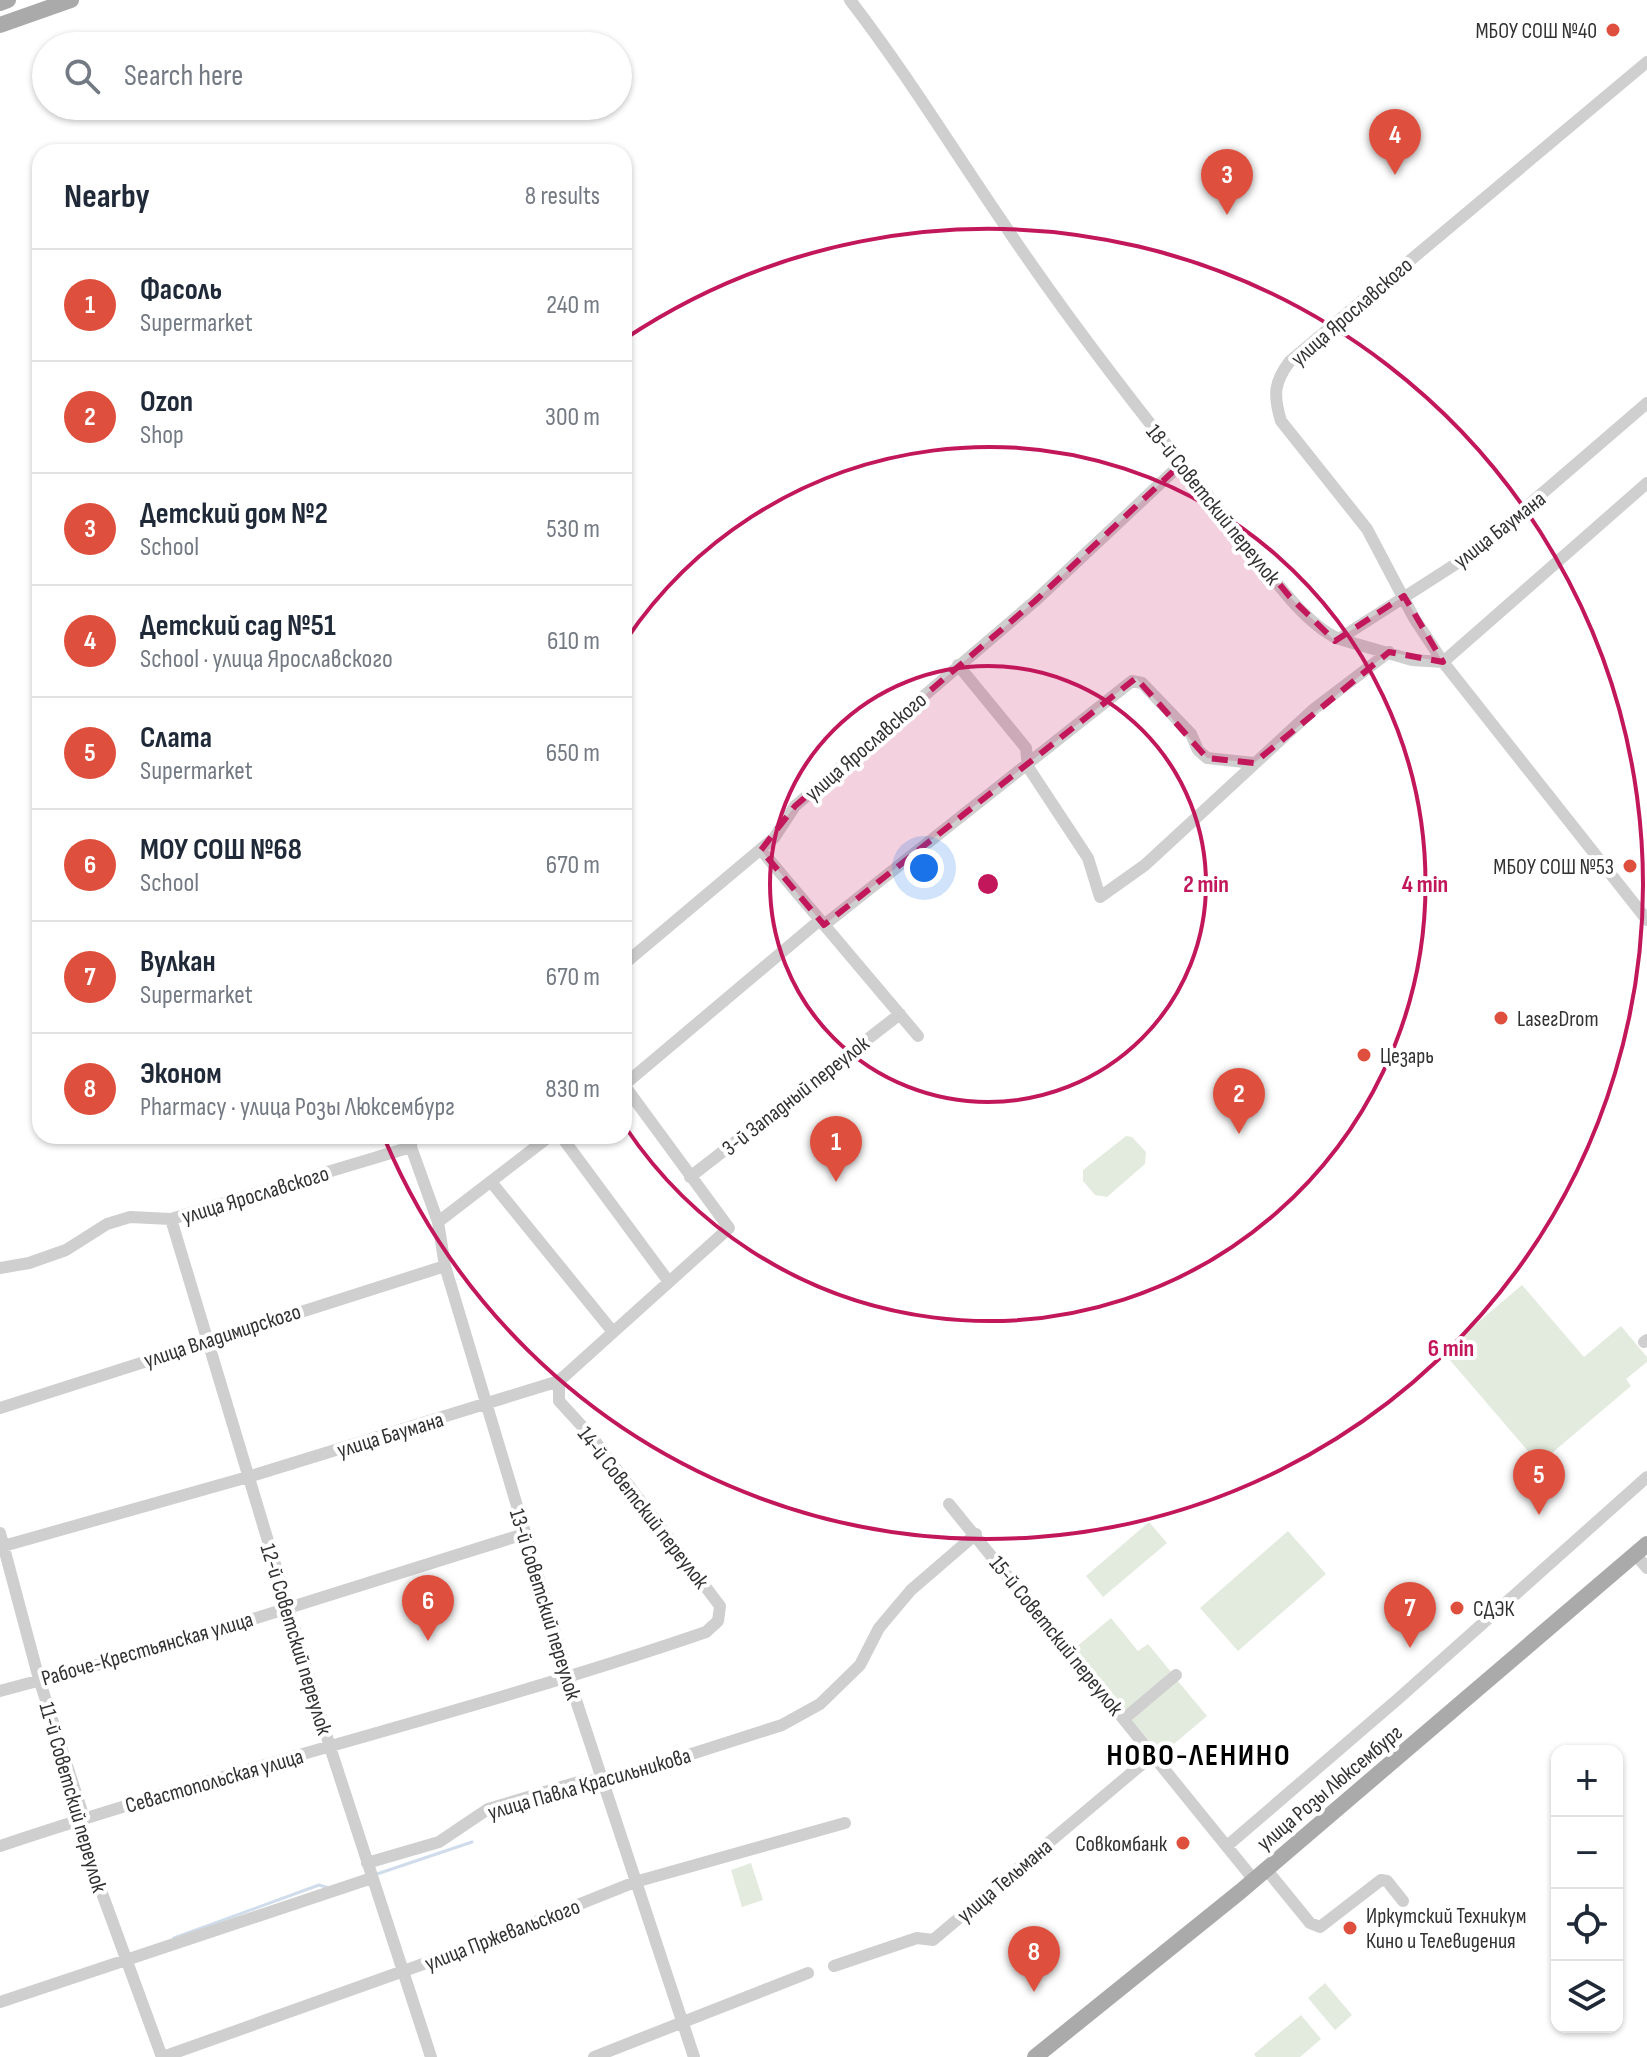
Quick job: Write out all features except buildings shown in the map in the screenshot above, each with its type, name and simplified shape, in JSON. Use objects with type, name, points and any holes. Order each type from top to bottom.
[{"type":"main road","points":[[0,3],[8,0]]},
{"type":"main road","points":[[0,25],[71,0]]},
{"type":"main road","name":"улица Розы Люксембург","points":[[1035,2057],[1260,1874],[1641,1549]]},
{"type":"street","name":"18-й Советский переулок","points":[[850,0],[897,61],[1067,314],[1181,464],[1290,597],[1329,635],[1412,660],[1443,662]]},
{"type":"street","name":"улица Ярославского","points":[[1443,662],[1367,529],[1281,421],[1274,397],[1278,377],[1290,361],[1647,62]]},
{"type":"street","name":"улица Баумана","points":[[1339,639],[1488,541],[1647,403]]},
{"type":"street","name":"улица Ярославского","points":[[632,957],[761,850],[774,838],[795,806],[1035,601],[1181,464]]},
{"type":"street","points":[[1647,483],[1443,662],[1647,920]]},
{"type":"street","points":[[958,665],[1026,748],[1028,767],[1088,858],[1100,897],[1145,865],[1349,680],[1389,652]]},
{"type":"street","points":[[632,1078],[822,923],[1028,767],[1132,681],[1142,683],[1191,734],[1198,750],[1207,758],[1254,763]]},
{"type":"street","points":[[761,850],[918,1036]]},
{"type":"street","name":"3-й Западный переулок","points":[[690,1177],[900,1014]]},
{"type":"street","points":[[632,1096],[690,1177]]},
{"type":"street","name":"улица Ярославского","points":[[0,1268],[29,1263],[66,1250],[94,1230],[118,1220],[130,1217],[171,1219],[405,1144]]},
{"type":"street","name":"13-й Советский переулок","points":[[412,1144],[438,1222],[445,1266],[524,1534],[694,2057]]},
{"type":"street","points":[[438,1222],[540,1144]]},
{"type":"street","points":[[567,1144],[669,1282]]},
{"type":"street","name":"улица Баумана","points":[[1,1542],[248,1477],[559,1381],[729,1228],[690,1177]]},
{"type":"street","points":[[492,1183],[613,1332]]},
{"type":"street","name":"12-й Советский переулок","points":[[171,1219],[330,1747],[431,2057]]},
{"type":"street","name":"улица Владимирского","points":[[0,1408],[205,1340],[445,1266]]},
{"type":"street","name":"14-й Советский переулок","points":[[559,1381],[559,1401],[592,1437],[720,1606],[718,1621],[706,1632],[569,1679]]},
{"type":"street","name":"улица Розы Люксембург","points":[[1227,1846],[1398,1699],[1647,1477]]},
{"type":"street","name":"15-й Советский переулок","points":[[949,1504],[1227,1846],[1315,1926],[1327,1924],[1381,1880],[1387,1881],[1403,1901]]},
{"type":"street","name":"Рабоче-Крестьянская улица","points":[[0,1691],[164,1647],[524,1534]]},
{"type":"street","name":"улица Павла Красильникова","points":[[367,1863],[439,1842],[488,1809],[585,1780],[604,1782],[782,1725],[820,1704],[860,1665],[879,1628],[911,1590],[976,1534]]},
{"type":"street","name":"11-й Советский переулок","points":[[1,1542],[39,1679],[84,1818],[80,1833],[163,2057]]},
{"type":"street","points":[[1641,1549],[1647,1568]]},
{"type":"street","points":[[1125,1718],[1176,1675]]},
{"type":"street","name":"Севастопольская улица","points":[[0,1846],[84,1818],[569,1679]]},
{"type":"street","name":"улица Тельмана","points":[[834,1966],[917,1938],[933,1940],[1154,1754]]},
{"type":"street","name":"улица Пржевальского","points":[[163,2057],[404,1972],[635,1882],[845,1823]]},
{"type":"street","points":[[0,2002],[372,1878]]},
{"type":"street","points":[[594,2057],[684,2025],[808,1973]]},
{"type":"highlighted area","points":[[1181,464],[1290,597],[1335,641],[1404,596],[1443,662],[1389,652],[1254,763],[1207,758],[1136,678],[824,925],[761,850],[795,806],[1035,601]]},
{"type":"shaded area","points":[[1126,1136],[1132,1137],[1146,1152],[1145,1164],[1107,1197],[1095,1195],[1083,1181],[1083,1170]]},
{"type":"shaded area","points":[[1522,1285],[1584,1357],[1621,1326],[1647,1357],[1647,1362],[1626,1379],[1631,1386],[1539,1464],[1443,1352]]},
{"type":"shaded area","points":[[1149,1522],[1167,1543],[1103,1597],[1086,1576]]},
{"type":"shaded area","points":[[1288,1531],[1326,1574],[1238,1651],[1200,1608]]},
{"type":"shaded area","points":[[1111,1618],[1138,1651],[1148,1644],[1172,1673],[1126,1711],[1075,1648]]},
{"type":"shaded area","points":[[1177,1680],[1207,1716],[1161,1755],[1131,1719]]},
{"type":"shaded area","points":[[751,1863],[763,1900],[742,1907],[731,1870]]},
{"type":"shaded area","points":[[1325,1983],[1352,2015],[1335,2030],[1308,1998]]},
{"type":"shaded area","points":[[1301,2015],[1321,2039],[1300,2057],[1256,2057],[1254,2054]]},
{"type":"waterway","points":[[374,1875],[472,1842]]},
{"type":"waterway","points":[[174,1938],[319,1885],[329,1888]]},
{"type":"place","name":"МБОУ СОШ №40","points":[[1613,30]]},
{"type":"place","name":"Детский сад №51","points":[[1395,175]]},
{"type":"place","name":"Детский дом №2","points":[[1227,215]]},
{"type":"place","name":"МБОУ СОШ №53","points":[[1630,866]]},
{"type":"place","name":"LaseгDrom","points":[[1501,1018]]},
{"type":"place","name":"Цезарь","points":[[1364,1055]]},
{"type":"place","name":"Ozon","points":[[1239,1134]]},
{"type":"place","name":"Фасоль","points":[[836,1182]]},
{"type":"place","name":"Слата","points":[[1539,1515]]},
{"type":"place","name":"СДЭК","points":[[1457,1608]]},
{"type":"place","name":"МОУ СОШ №68","points":[[428,1641]]},
{"type":"place","name":"Вулкан","points":[[1410,1648]]},
{"type":"place","name":"Совкомбанк","points":[[1183,1843]]},
{"type":"place","name":"Иркутский Техникум Кино и Телевидения","points":[[1350,1928]]},
{"type":"place","name":"Эконом","points":[[1034,1992]]},
{"type":"district","name":"НОВО-ЛЕНИНО","points":[[1199,1755]]}]
